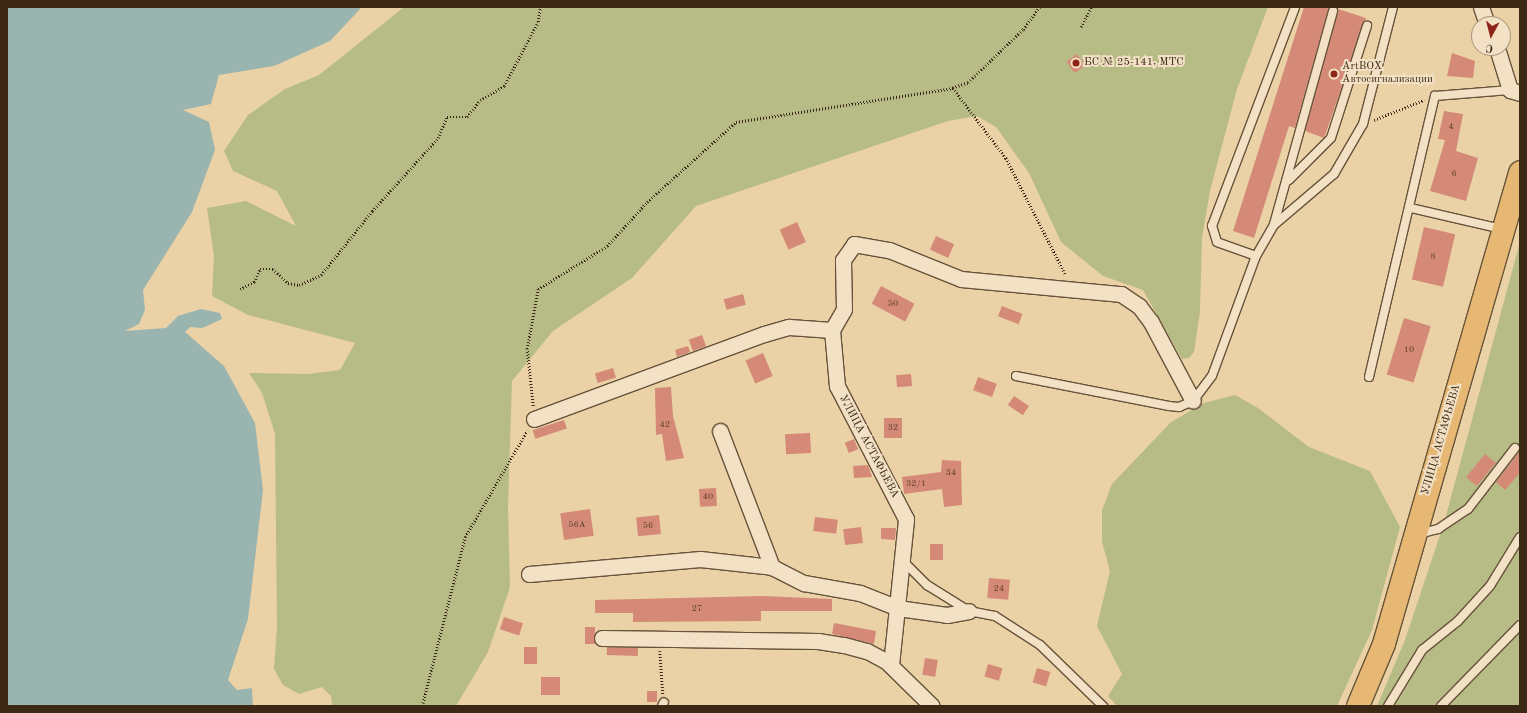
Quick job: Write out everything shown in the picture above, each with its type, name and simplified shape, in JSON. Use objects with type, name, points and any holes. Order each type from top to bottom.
[{"type":"main road","name":"УЛИЦА АСТАФЬЕВА","points":[[1358,706],[1384,644],[1520,172]]},
{"type":"street","points":[[1500,56],[1515,91]]},
{"type":"street","points":[[534,419],[764,334],[789,327],[832,330],[844,309],[843,260],[854,244],[889,250],[961,279],[1074,287],[1121,294],[1138,306],[1193,401]]},
{"type":"street","name":"УЛИЦА АСТАФЬЕВА","points":[[832,330],[836,386],[906,519],[904,562],[890,665]]},
{"type":"street","points":[[720,431],[772,567]]},
{"type":"street","points":[[529,574],[700,558],[772,567],[804,583],[860,593],[898,608],[947,615],[969,611]]},
{"type":"street","points":[[602,638],[818,641],[867,651],[890,665],[932,706]]},
{"type":"lane","points":[[1256,256],[1218,242],[1212,226],[1295,7]]},
{"type":"lane","points":[[1274,225],[1334,174],[1363,124],[1393,7]]},
{"type":"lane","points":[[1016,376],[1169,406],[1179,407],[1193,401],[1212,376],[1256,256],[1274,225],[1289,180],[1296,136],[1333,11]]},
{"type":"lane","points":[[1289,180],[1331,138],[1367,26]]},
{"type":"lane","points":[[1369,377],[1411,208],[1436,96],[1515,91]]},
{"type":"lane","points":[[1411,208],[1503,230]]},
{"type":"lane","points":[[1415,535],[1438,529],[1468,508],[1515,448]]},
{"type":"lane","points":[[1388,706],[1422,650],[1458,621],[1490,586],[1520,537]]},
{"type":"lane","points":[[904,562],[928,585],[969,611],[995,616],[1040,645],[1103,706]]},
{"type":"lane","points":[[1441,706],[1520,625]]},
{"type":"path","points":[[240,289],[254,282],[260,269],[273,269],[288,283],[299,285],[321,275],[372,211],[438,138],[447,117],[467,118],[480,100],[504,86],[538,22],[540,7]]},
{"type":"path","points":[[422,706],[466,537],[534,419],[527,349],[538,289],[607,246],[647,202],[736,122],[953,88],[968,83],[1023,30],[1040,7]]},
{"type":"path","points":[[1081,27],[1092,7]]},
{"type":"path","points":[[953,88],[1006,158],[1040,217],[1058,263],[1074,287]]},
{"type":"path","points":[[1363,124],[1436,96]]},
{"type":"path","points":[[660,639],[663,704]]},
{"type":"green space","points":[[404,7],[1268,7],[1237,89],[1210,191],[1202,238],[1200,312],[1194,352],[1189,358],[1182,359],[1143,290],[1103,276],[1061,242],[1029,173],[996,127],[977,116],[948,121],[696,206],[632,278],[553,331],[512,381],[508,507],[510,587],[488,652],[456,706],[332,706],[331,696],[322,687],[299,694],[283,685],[274,669],[277,626],[275,434],[262,393],[249,373],[308,374],[340,370],[355,343],[248,315],[212,296],[214,257],[207,208],[246,201],[296,226],[277,191],[233,171],[224,151],[248,115],[285,89],[319,75]]},
{"type":"green space","points":[[1520,242],[1520,706],[1377,706],[1405,640],[1444,523]]},
{"type":"green space","points":[[1235,395],[1258,408],[1309,447],[1370,471],[1400,527],[1372,630],[1337,706],[1117,706],[1108,696],[1122,674],[1097,626],[1110,571],[1102,542],[1102,510],[1112,484],[1171,422],[1204,403]]},
{"type":"water","points":[[7,7],[362,7],[330,41],[274,66],[219,75],[211,104],[183,110],[209,122],[215,150],[192,212],[143,290],[145,310],[139,324],[125,331],[166,328],[178,316],[201,309],[220,313],[222,319],[202,328],[190,327],[185,332],[224,366],[255,423],[263,490],[248,619],[228,680],[237,690],[252,688],[253,706],[7,706]]},
{"type":"building","points":[[1304,7],[1329,7],[1295,128],[1289,126],[1254,238],[1233,231]]},
{"type":"building","name":"ArtBOX Автосигнализации","points":[[1338,9],[1366,18],[1324,138],[1305,131]]},
{"type":"building","points":[[1452,53],[1475,61],[1473,78],[1447,76]]},
{"type":"building","name":"БС № 25-141, МТС","points":[[1077,54],[1085,65],[1075,73],[1066,62]]},
{"type":"building","points":[[1444,111],[1463,114],[1456,151],[1478,158],[1466,201],[1430,191],[1445,140],[1438,139]]},
{"type":"building","points":[[797,222],[806,242],[789,250],[780,230]]},
{"type":"building","points":[[1424,227],[1455,234],[1443,287],[1412,280]]},
{"type":"building","points":[[936,236],[954,244],[948,258],[930,250]]},
{"type":"building","points":[[881,286],[915,304],[905,321],[872,304]]},
{"type":"building","points":[[743,294],[746,305],[727,310],[724,299]]},
{"type":"building","points":[[1002,306],[1023,314],[1019,324],[998,316]]},
{"type":"building","points":[[1404,318],[1431,326],[1414,383],[1387,374]]},
{"type":"building","points":[[702,335],[706,346],[693,351],[689,340]]},
{"type":"building","points":[[688,346],[690,352],[677,357],[675,350]]},
{"type":"building","points":[[763,353],[773,376],[755,383],[746,360]]},
{"type":"building","points":[[613,368],[616,378],[598,383],[595,374]]},
{"type":"building","points":[[911,374],[912,386],[897,387],[896,375]]},
{"type":"building","points":[[978,377],[997,384],[992,397],[973,390]]},
{"type":"building","points":[[671,387],[673,416],[684,458],[666,461],[662,434],[656,435],[655,388]]},
{"type":"building","points":[[1014,396],[1029,406],[1023,415],[1008,405]]},
{"type":"building","points":[[884,418],[902,418],[902,438],[884,438]]},
{"type":"building","points":[[564,420],[567,429],[535,439],[533,430]]},
{"type":"building","points":[[810,433],[811,453],[786,454],[785,434]]},
{"type":"building","points":[[854,439],[858,449],[849,453],[845,443]]},
{"type":"building","points":[[1520,451],[1520,473],[1505,490],[1496,482]]},
{"type":"building","points":[[1485,454],[1496,463],[1477,486],[1466,477]]},
{"type":"building","points":[[942,460],[961,461],[962,505],[944,507],[942,489],[904,494],[902,477],[941,472]]},
{"type":"building","points":[[868,465],[872,477],[854,478],[853,466]]},
{"type":"building","points":[[716,488],[717,506],[700,507],[699,489]]},
{"type":"building","points":[[590,509],[594,536],[564,540],[560,513]]},
{"type":"building","points":[[659,515],[661,534],[638,536],[636,517]]},
{"type":"building","points":[[815,517],[838,520],[836,534],[813,531]]},
{"type":"building","points":[[861,527],[863,543],[845,545],[843,529]]},
{"type":"building","points":[[881,528],[896,528],[895,540],[881,539]]},
{"type":"building","points":[[930,544],[943,544],[943,560],[930,560]]},
{"type":"building","points":[[989,578],[1010,580],[1008,600],[987,598]]},
{"type":"building","points":[[761,596],[832,599],[832,611],[761,611],[761,621],[633,622],[633,613],[595,613],[595,600]]},
{"type":"building","points":[[504,617],[523,623],[519,636],[500,629]]},
{"type":"building","points":[[834,623],[876,631],[874,644],[832,634]]},
{"type":"building","points":[[585,627],[595,627],[595,644],[585,644]]},
{"type":"building","points":[[524,647],[537,647],[537,664],[524,664]]},
{"type":"building","points":[[607,647],[638,648],[638,656],[607,655]]},
{"type":"building","points":[[925,658],[938,660],[935,677],[922,675]]},
{"type":"building","points":[[988,664],[1002,668],[999,681],[984,676]]},
{"type":"building","points":[[1037,668],[1050,672],[1046,686],[1033,682]]},
{"type":"building","points":[[541,677],[560,677],[560,695],[541,695]]},
{"type":"building","points":[[647,691],[657,691],[657,702],[647,702]]},
{"type":"place","name":"БС № 25-141, МТС","points":[[1076,63]]},
{"type":"place","name":"ArtBOX Автосигнализации","points":[[1334,74]]}]
